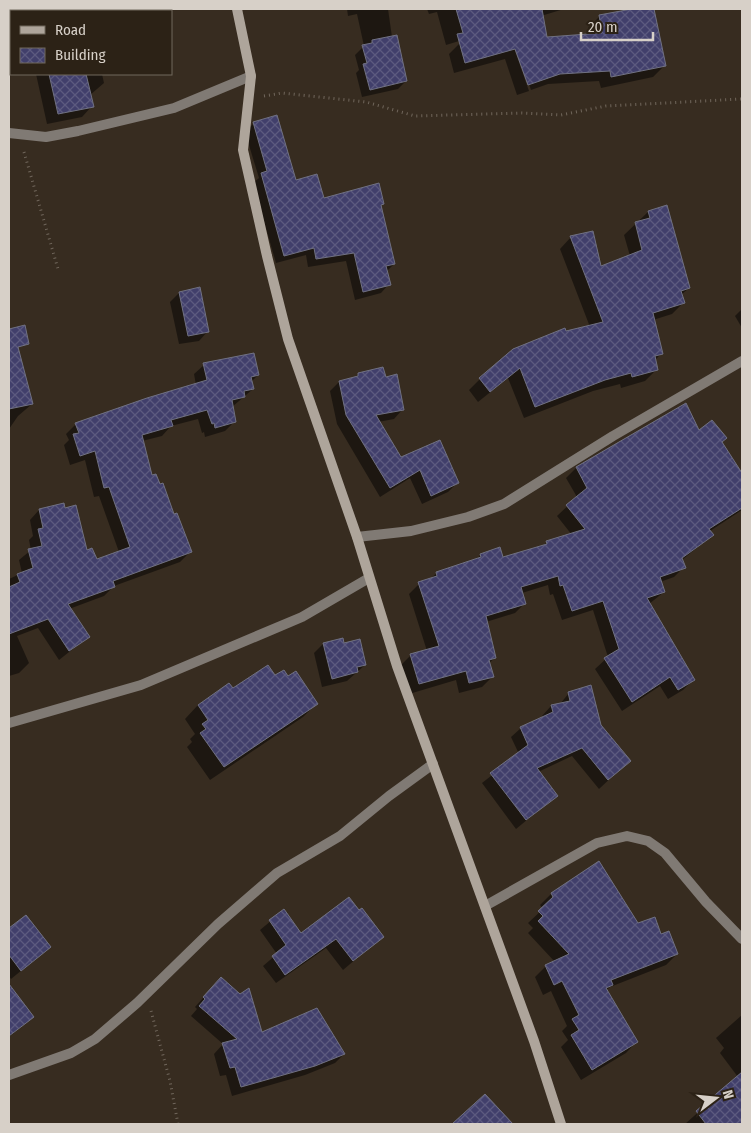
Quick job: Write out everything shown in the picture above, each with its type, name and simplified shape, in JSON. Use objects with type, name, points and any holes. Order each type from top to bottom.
[{"type":"main road","points":[[238,9],[251,76],[243,150],[288,339],[357,537],[397,666],[485,906],[561,1124]]},
{"type":"street","points":[[14,134],[46,137],[78,132],[174,108],[251,76]]},
{"type":"street","points":[[357,537],[411,532],[468,517],[504,504],[614,436],[742,361]]},
{"type":"street","points":[[9,723],[142,685],[302,617],[369,578]]},
{"type":"street","points":[[9,1075],[71,1053],[96,1039],[146,994],[218,924],[277,873],[340,836],[389,796],[434,764]]},
{"type":"street","points":[[485,906],[597,843],[627,836],[648,841],[665,853],[706,902],[742,939]]},
{"type":"path","points":[[249,99],[282,93],[366,102],[415,116],[522,113],[561,115],[606,106],[742,99]]},
{"type":"path","points":[[14,134],[58,269]]},
{"type":"path","points":[[146,994],[170,1080],[178,1124]]},
{"type":"building","points":[[456,9],[542,9],[547,37],[602,33],[599,15],[632,9],[654,9],[666,66],[611,77],[610,71],[560,74],[528,85],[515,49],[465,63],[457,34],[463,33]]},
{"type":"building","points":[[397,35],[407,81],[370,90],[363,64],[367,63],[362,45],[372,43],[372,40]]},
{"type":"building","points":[[49,75],[86,75],[94,107],[58,114]]},
{"type":"building","points":[[277,115],[296,180],[317,174],[324,198],[379,183],[384,204],[381,205],[395,264],[386,266],[391,285],[363,292],[354,253],[316,259],[314,248],[284,256],[261,173],[267,171],[253,122]]},
{"type":"building","points":[[667,205],[690,288],[681,291],[685,303],[653,313],[663,354],[655,356],[658,370],[632,377],[631,373],[605,380],[535,407],[520,368],[490,392],[479,378],[513,349],[565,328],[566,331],[603,322],[570,236],[593,231],[601,266],[642,250],[635,222],[650,218],[648,211]]},
{"type":"building","points":[[200,287],[209,332],[188,336],[179,292]]},
{"type":"building","points":[[25,325],[29,344],[18,347],[33,404],[9,409],[9,329]]},
{"type":"building","points":[[254,353],[259,375],[251,377],[254,389],[244,391],[245,397],[232,400],[236,422],[215,428],[207,410],[171,420],[173,426],[142,435],[152,475],[156,474],[160,484],[163,483],[174,514],[177,513],[192,552],[113,581],[115,587],[68,604],[90,637],[69,651],[48,619],[9,634],[9,587],[20,582],[17,574],[33,568],[28,549],[42,546],[38,529],[43,528],[39,509],[64,503],[65,508],[76,505],[87,550],[92,548],[97,559],[130,547],[109,487],[104,488],[95,451],[80,456],[73,434],[79,433],[75,423],[207,380],[203,363]]},
{"type":"building","points":[[383,367],[386,377],[397,374],[404,410],[376,415],[401,457],[440,440],[459,483],[431,496],[420,470],[390,488],[346,415],[339,381],[358,376],[358,373]]},
{"type":"building","points":[[686,403],[699,430],[712,420],[727,438],[722,442],[742,473],[742,508],[709,529],[714,535],[682,558],[686,568],[660,577],[665,592],[647,598],[695,680],[678,690],[670,677],[632,702],[604,658],[619,649],[603,601],[572,611],[563,585],[560,586],[558,576],[521,587],[526,604],[486,616],[496,658],[489,660],[494,677],[469,683],[466,671],[419,684],[410,654],[439,646],[418,582],[437,576],[436,572],[481,557],[480,554],[500,547],[503,557],[547,544],[546,541],[585,529],[566,505],[587,488],[576,467]]},
{"type":"building","points":[[343,638],[344,643],[360,639],[366,665],[357,667],[358,672],[332,679],[323,643]]},
{"type":"building","points":[[268,665],[275,675],[284,670],[288,676],[296,671],[318,704],[224,767],[200,733],[206,729],[202,724],[208,720],[198,705],[229,683],[233,688]]},
{"type":"building","points":[[591,685],[601,725],[631,761],[608,780],[582,748],[537,768],[558,796],[526,820],[490,773],[528,745],[520,727],[553,712],[551,705],[570,701],[568,692]]},
{"type":"building","points":[[599,861],[638,923],[655,917],[661,934],[669,931],[678,954],[611,980],[613,985],[606,988],[638,1042],[592,1070],[571,1035],[579,1030],[572,1019],[579,1015],[562,981],[554,985],[545,965],[569,954],[538,921],[543,916],[538,911],[553,897],[551,893]]},
{"type":"building","points":[[349,897],[359,910],[362,908],[384,937],[353,961],[336,939],[285,975],[272,956],[286,945],[269,920],[284,909],[301,933]]},
{"type":"building","points":[[26,915],[51,947],[21,971],[9,955],[9,928]]},
{"type":"building","points":[[221,977],[240,994],[249,988],[262,1032],[317,1008],[345,1054],[315,1066],[241,1087],[235,1067],[230,1068],[222,1043],[237,1039],[199,1006],[205,999],[203,997]]},
{"type":"building","points":[[9,984],[34,1017],[9,1036]]},
{"type":"building","points":[[742,1072],[742,1124],[706,1124],[696,1111]]},
{"type":"building","points":[[485,1094],[513,1124],[452,1124]]}]
